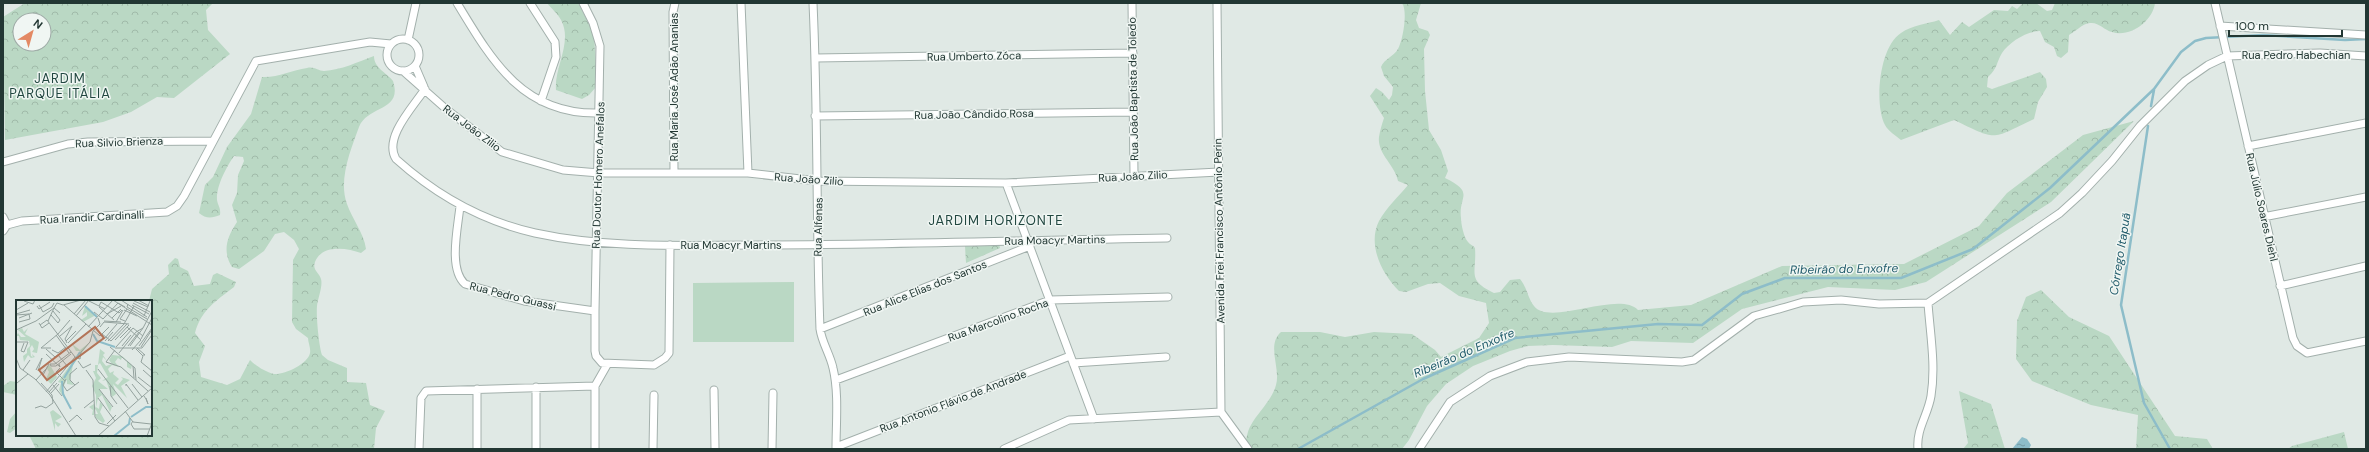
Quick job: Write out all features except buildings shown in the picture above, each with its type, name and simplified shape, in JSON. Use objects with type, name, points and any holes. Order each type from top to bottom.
[{"type":"street","points":[[408,40],[416,3]]},
{"type":"street","points":[[457,3],[486,52],[512,82],[542,101],[562,110],[581,114],[600,114]]},
{"type":"street","points":[[530,3],[555,42],[556,57],[542,101]]},
{"type":"street","name":"Rua Doutor Homero Anefalos","points":[[583,3],[593,23],[600,46],[595,351],[598,360],[607,365]]},
{"type":"street","name":"Rua Maria José Adão Ananias","points":[[674,172],[673,12],[675,3]]},
{"type":"street","points":[[741,3],[748,173]]},
{"type":"street","name":"Rua Alfenas","points":[[813,3],[816,58],[815,116],[818,181],[816,245],[820,330],[821,339],[833,366],[836,380],[836,448]]},
{"type":"street","name":"Rua João Baptista de Toledo","points":[[1132,3],[1134,175]]},
{"type":"street","name":"Avenida Frei Francisco Antônio Perin","points":[[1217,3],[1221,412]]},
{"type":"street","name":"Rua Júlio Soares Diehl","points":[[2215,3],[2263,217],[2293,338],[2297,346],[2307,352],[2366,341]]},
{"type":"street","name":"Rua Pedro Habechian","points":[[2221,29],[2366,35]]},
{"type":"street","points":[[398,40],[408,40],[418,49],[419,58],[415,66],[403,71],[391,66],[387,59],[387,51],[391,44],[398,40]]},
{"type":"street","points":[[213,141],[256,61],[370,42],[391,44]]},
{"type":"street","points":[[370,42],[387,51]]},
{"type":"street","name":"Rua Umberto Zóca","points":[[816,58],[1132,53]]},
{"type":"street","name":"Rua Pedro Habechian","points":[[2227,56],[2320,53],[2366,56]]},
{"type":"street","points":[[1419,449],[1450,402],[1490,376],[1527,362],[1569,357],[1682,362],[1694,360],[1754,316],[1803,302],[1841,300],[1879,304],[1928,303],[2060,213],[2082,193],[2112,161],[2140,126],[2185,81],[2208,65],[2227,56]]},
{"type":"street","name":"Rua João Zilio","points":[[415,66],[424,89]]},
{"type":"street","name":"Rua João Zilio","points":[[403,71],[446,108],[502,152],[563,170],[599,173],[748,173],[818,181],[1006,183],[1134,175],[1219,172]]},
{"type":"street","name":"Rua Moacyr Martins","points":[[424,89],[394,136],[392,142],[393,154],[396,159],[428,186],[460,206],[490,220],[534,233],[596,243],[670,245],[1028,243],[1167,238]]},
{"type":"street","name":"Rua João Cândido Rosa","points":[[815,116],[1133,112]]},
{"type":"street","points":[[2248,146],[2366,124]]},
{"type":"street","name":"Rua Silvio Brienza","points":[[3,162],[68,144],[81,142],[213,141]]},
{"type":"street","name":"Rua Irandir Cardinalli","points":[[4,229],[22,221],[168,212],[177,206],[213,141]]},
{"type":"street","points":[[1006,183],[1094,419]]},
{"type":"street","points":[[2263,217],[2366,197]]},
{"type":"street","name":"Rua Pedro Guassi","points":[[460,206],[455,268],[460,280],[464,284],[524,301],[571,309],[595,311]]},
{"type":"street","points":[[3,217],[4,229]]},
{"type":"street","name":"Rua Alice Elias dos Santos","points":[[820,330],[1028,243]]},
{"type":"street","points":[[595,449],[595,386],[607,365],[654,365],[665,358],[669,353],[670,245]]},
{"type":"street","points":[[2280,286],[2366,266]]},
{"type":"street","name":"Rua Marcolino Rocha","points":[[836,380],[1050,300],[1168,297]]},
{"type":"street","points":[[1918,449],[1920,424],[1928,410],[1931,394],[1932,344],[1928,303]]},
{"type":"street","name":"Rua Antonio Flávio de Andrade","points":[[836,448],[1070,356]]},
{"type":"street","points":[[1073,363],[1166,357]]},
{"type":"street","points":[[419,449],[421,398],[426,391],[595,386]]},
{"type":"street","points":[[536,387],[536,449]]},
{"type":"street","points":[[478,389],[478,449]]},
{"type":"street","points":[[714,390],[715,449]]},
{"type":"street","points":[[772,449],[773,393]]},
{"type":"street","points":[[653,449],[654,395]]},
{"type":"street","points":[[1004,449],[1069,420],[1221,412],[1248,449]]},
{"type":"green space","points":[[25,3],[213,3],[206,10],[208,30],[230,54],[174,98],[157,97],[131,112],[103,122],[5,140],[3,17]]},
{"type":"green space","points":[[547,3],[578,3],[594,34],[596,87],[589,95],[582,99],[556,90],[556,81],[565,37],[564,28],[560,18]]},
{"type":"green space","points":[[1402,3],[1421,3],[1416,20],[1419,28],[1428,31],[1430,35],[1424,49],[1425,91],[1429,130],[1441,150],[1448,171],[1445,178],[1460,187],[1463,191],[1464,195],[1461,211],[1462,224],[1467,240],[1475,248],[1476,280],[1485,288],[1494,293],[1500,292],[1510,280],[1520,279],[1534,306],[1542,311],[1554,313],[1616,304],[1628,305],[1638,310],[1691,305],[1782,266],[1904,264],[1979,226],[2007,193],[2083,135],[2134,121],[2051,202],[1926,282],[1895,290],[1828,287],[1742,309],[1693,343],[1631,341],[1612,347],[1553,345],[1528,346],[1510,351],[1473,366],[1446,384],[1427,406],[1409,440],[1402,449],[1244,449],[1250,427],[1268,401],[1276,385],[1277,371],[1274,350],[1277,337],[1281,332],[1320,332],[1345,337],[1374,332],[1412,334],[1435,350],[1441,357],[1479,338],[1489,323],[1486,303],[1459,296],[1440,283],[1428,284],[1406,292],[1399,291],[1387,276],[1378,259],[1375,240],[1379,221],[1408,185],[1398,181],[1383,154],[1379,143],[1379,137],[1384,118],[1370,96],[1376,88],[1389,100],[1392,95],[1393,87],[1384,76],[1381,67],[1382,64],[1398,49],[1400,45],[1405,19],[1405,12]]},
{"type":"green space","points":[[2023,3],[2036,3],[2047,11],[2052,10],[2055,3],[2155,3],[2150,16],[2145,22],[2126,33],[2112,32],[2099,25],[2087,23],[2069,35],[2068,52],[2061,58],[2057,56],[2054,47],[2045,42],[2040,31],[2035,31],[2024,35],[2009,45],[2002,53],[1995,68],[1988,77],[1987,87],[1992,89],[2040,72],[2046,79],[2047,87],[2038,102],[2034,119],[2009,131],[1994,135],[1987,134],[1979,132],[1954,120],[1901,140],[1888,129],[1882,116],[1879,90],[1883,63],[1888,50],[1894,40],[1901,33],[1915,26],[1939,20],[1950,35],[1962,22],[1969,27],[1994,10],[2008,11],[2012,6],[2017,9]]},
{"type":"green space","points":[[374,56],[378,67],[393,81],[395,91],[393,98],[389,103],[363,120],[352,145],[345,175],[345,195],[347,204],[363,237],[366,249],[361,253],[335,249],[323,252],[318,256],[314,265],[321,279],[321,289],[317,306],[317,324],[322,355],[328,360],[347,368],[347,382],[366,383],[370,405],[385,411],[376,428],[374,449],[36,449],[30,436],[152,436],[152,300],[149,300],[152,289],[169,274],[168,265],[175,258],[178,259],[180,267],[188,271],[194,286],[210,284],[213,275],[217,273],[236,282],[234,287],[205,312],[195,333],[205,346],[199,362],[201,377],[227,385],[240,379],[250,360],[267,372],[274,374],[289,371],[305,361],[310,353],[308,338],[296,329],[292,322],[293,260],[299,249],[294,240],[284,232],[275,234],[264,251],[239,269],[232,267],[227,255],[228,239],[237,222],[232,205],[237,193],[238,175],[244,161],[243,157],[234,156],[220,183],[217,200],[220,215],[209,217],[199,213],[205,185],[213,177],[227,147],[251,114],[262,77],[273,76],[301,69],[314,68],[324,71],[349,65]]},
{"type":"green space","points":[[999,244],[1000,248],[966,263],[965,246]]},
{"type":"green space","points":[[794,282],[794,342],[693,342],[693,283]]},
{"type":"green space","points":[[2041,290],[2069,317],[2109,336],[2175,436],[2207,439],[2213,449],[2136,449],[2138,415],[2091,405],[2032,381],[2016,359],[2017,321],[2026,297]]},
{"type":"green space","points":[[10,381],[16,382],[16,395],[3,392],[3,386]]},
{"type":"green space","points":[[1959,391],[1991,404],[2005,449],[1963,449],[1968,443]]},
{"type":"green space","points":[[16,412],[16,429],[10,433],[7,432],[10,419]]},
{"type":"green space","points":[[2344,432],[2348,449],[2288,449],[2292,446]]},
{"type":"water","points":[[2022,437],[2027,439],[2031,445],[2029,449],[2012,449]]},
{"type":"waterway","name":"Ribeirão do Enxofre","points":[[1298,449],[1423,379],[1515,338],[1658,324],[1702,325],[1742,294],[1785,278],[1901,278],[1973,249],[2050,188],[2154,89],[2181,52],[2195,41],[2206,38],[2263,35],[2345,40],[2366,39]]},
{"type":"waterway","name":"Córrego Itapuã","points":[[2151,106],[2154,90]]},
{"type":"waterway","name":"Córrego Itapuã","points":[[2148,126],[2121,305],[2144,403],[2170,449]]},
{"type":"district","name":"JARDIM PARQUE ITÁLIA","points":[[60,86]]},
{"type":"district","name":"JARDIM HORIZONTE","points":[[996,220]]}]
